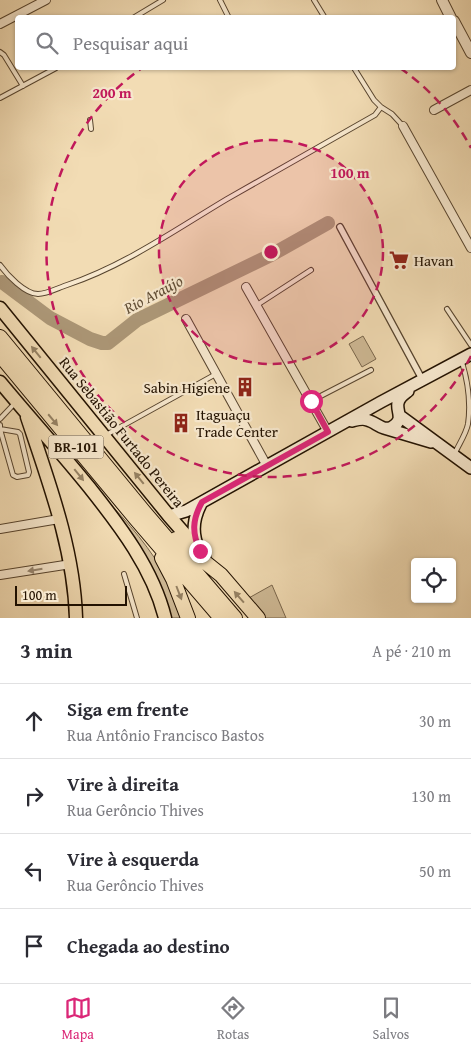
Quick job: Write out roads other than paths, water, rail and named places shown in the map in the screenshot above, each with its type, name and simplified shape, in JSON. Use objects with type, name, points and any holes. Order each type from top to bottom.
[{"type":"highway","name":"BR-101","points":[[0,337],[145,513],[235,618]]},
{"type":"highway","name":"BR-101","points":[[0,355],[152,538],[222,618]]},
{"type":"highway","points":[[145,513],[221,575],[258,618]]},
{"type":"highway","points":[[152,538],[174,579],[188,618]]},
{"type":"main road","name":"Rua Sebastião Furtado Pereira","points":[[0,308],[169,516],[221,575]]},
{"type":"main road","points":[[169,516],[186,511],[466,356]]},
{"type":"main road","points":[[419,381],[402,395],[398,401],[399,411],[396,424],[392,427],[381,426],[375,422],[374,408],[379,403],[390,402],[399,411],[437,444],[471,468]]},
{"type":"main road","points":[[1,384],[55,445],[119,526],[136,553],[156,592],[165,618]]},
{"type":"main road","points":[[21,406],[42,461],[71,564],[76,618]]},
{"type":"main road","points":[[348,422],[366,419],[381,426],[437,444]]},
{"type":"main road","points":[[42,461],[55,445]]},
{"type":"main road","points":[[200,551],[195,540],[194,527],[202,502]]},
{"type":"main road","points":[[185,534],[182,523],[186,511]]},
{"type":"street","points":[[17,15],[46,0]]},
{"type":"street","points":[[442,0],[450,15]]},
{"type":"street","points":[[0,24],[15,16]]},
{"type":"street","points":[[456,25],[471,53]]},
{"type":"street","points":[[434,110],[471,90]]},
{"type":"street","points":[[403,126],[471,248]]},
{"type":"street","points":[[340,227],[419,381]]},
{"type":"street","points":[[246,287],[328,432]]},
{"type":"street","points":[[186,319],[267,466]]},
{"type":"street","points":[[0,529],[59,519]]},
{"type":"street","points":[[0,575],[71,564]]},
{"type":"lane","points":[[138,15],[163,0]]},
{"type":"lane","points":[[220,0],[227,15]]},
{"type":"lane","points":[[314,0],[323,15]]},
{"type":"lane","points":[[0,52],[4,55],[22,86]]},
{"type":"lane","points":[[0,98],[52,70]]},
{"type":"lane","points":[[355,70],[374,100],[392,114],[403,126]]},
{"type":"lane","points":[[0,265],[25,290],[37,294],[48,292],[103,272],[375,115],[381,107]]},
{"type":"lane","points":[[90,120],[91,129]]},
{"type":"lane","points":[[257,306],[312,270]]},
{"type":"lane","points":[[447,309],[471,346]]},
{"type":"lane","points":[[454,455],[468,425],[470,399],[466,356]]},
{"type":"lane","points":[[311,401],[371,370]]},
{"type":"lane","points":[[104,436],[216,373]]},
{"type":"lane","points":[[0,419],[21,406]]},
{"type":"lane","points":[[0,427],[20,434],[28,474],[17,477],[13,475],[0,427]]},
{"type":"lane","points":[[124,574],[137,618]]},
{"type":"waterway","name":"Rio Araújo","points":[[2,282],[50,318],[90,339],[108,343],[137,320],[271,255],[328,223]]},
{"type":"place","name":"Havan","points":[[399,260]]},
{"type":"place","name":"Sabin Higiene","points":[[245,387]]},
{"type":"place","name":"Itaguaçu Trade Center","points":[[181,423]]}]
